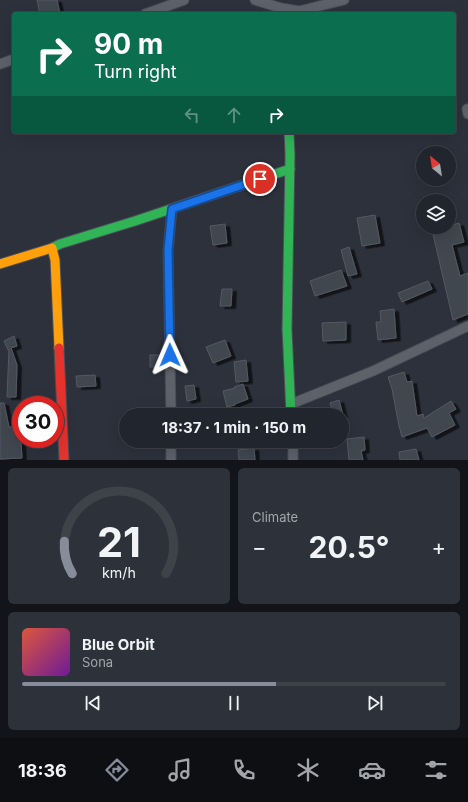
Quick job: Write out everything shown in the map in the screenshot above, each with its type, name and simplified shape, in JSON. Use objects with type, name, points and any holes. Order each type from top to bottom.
[{"type":"street","points":[[151,12],[184,0]]},
{"type":"street","points":[[254,0],[299,11],[344,0]]},
{"type":"street","points":[[0,64],[12,60]]},
{"type":"street","points":[[289,134],[290,169],[287,329],[291,408]]},
{"type":"street","points":[[0,264],[172,209],[290,169]]},
{"type":"street","points":[[171,408],[168,250],[172,209]]},
{"type":"street","points":[[52,248],[55,260],[64,460]]},
{"type":"street","points":[[291,404],[373,371],[468,326]]},
{"type":"street","points":[[171,448],[171,460]]},
{"type":"street","points":[[293,448],[294,460]]},
{"type":"building","points":[[37,0],[57,0],[60,12],[40,12]]},
{"type":"building","points":[[375,215],[380,243],[362,246],[357,218]]},
{"type":"building","points":[[459,223],[464,242],[452,245],[460,276],[468,273],[468,314],[453,320],[433,234],[456,234],[456,224]]},
{"type":"building","points":[[225,224],[227,243],[213,245],[210,226]]},
{"type":"building","points":[[349,247],[357,274],[348,276],[341,250]]},
{"type":"building","points":[[341,270],[347,286],[315,296],[310,281]]},
{"type":"building","points":[[428,281],[432,289],[402,302],[398,293]]},
{"type":"building","points":[[222,289],[232,289],[231,306],[220,306]]},
{"type":"building","points":[[394,309],[396,338],[378,340],[376,322],[381,322],[380,311]]},
{"type":"building","points":[[346,322],[346,340],[323,341],[322,323]]},
{"type":"building","points":[[14,336],[17,346],[11,348],[17,365],[16,396],[12,397],[7,397],[9,349],[8,350],[4,341]]},
{"type":"building","points":[[225,340],[231,356],[213,363],[206,347]]},
{"type":"building","points":[[150,355],[164,355],[164,367],[150,367]]},
{"type":"building","points":[[246,360],[248,381],[236,382],[234,362]]},
{"type":"building","points":[[404,372],[407,382],[412,381],[417,416],[423,414],[424,418],[451,401],[456,409],[449,413],[455,425],[432,437],[427,428],[402,437],[388,377]]},
{"type":"building","points":[[95,375],[96,386],[77,387],[76,376]]},
{"type":"building","points":[[243,384],[248,399],[227,407],[223,391]]},
{"type":"building","points":[[194,385],[196,399],[187,401],[185,386]]},
{"type":"building","points":[[339,400],[341,408],[332,408],[330,403]]},
{"type":"building","points":[[0,403],[4,403],[9,427],[12,427],[12,448],[21,448],[22,458],[0,459]]},
{"type":"building","points":[[364,437],[365,450],[361,451],[363,460],[349,460],[349,439]]},
{"type":"building","points":[[254,448],[255,460],[239,460],[238,450]]},
{"type":"building","points":[[416,449],[419,460],[400,460],[399,452]]},
{"type":"traffic: fast","points":[[289,134],[287,329],[291,408]]},
{"type":"traffic: fast","points":[[52,248],[60,244],[135,221],[290,169]]},
{"type":"traffic: slow","points":[[0,264],[52,248],[55,260],[59,348]]},
{"type":"traffic: jam","points":[[59,348],[64,460]]},
{"type":"route","points":[[170,355],[168,250],[172,209],[260,179]]}]
